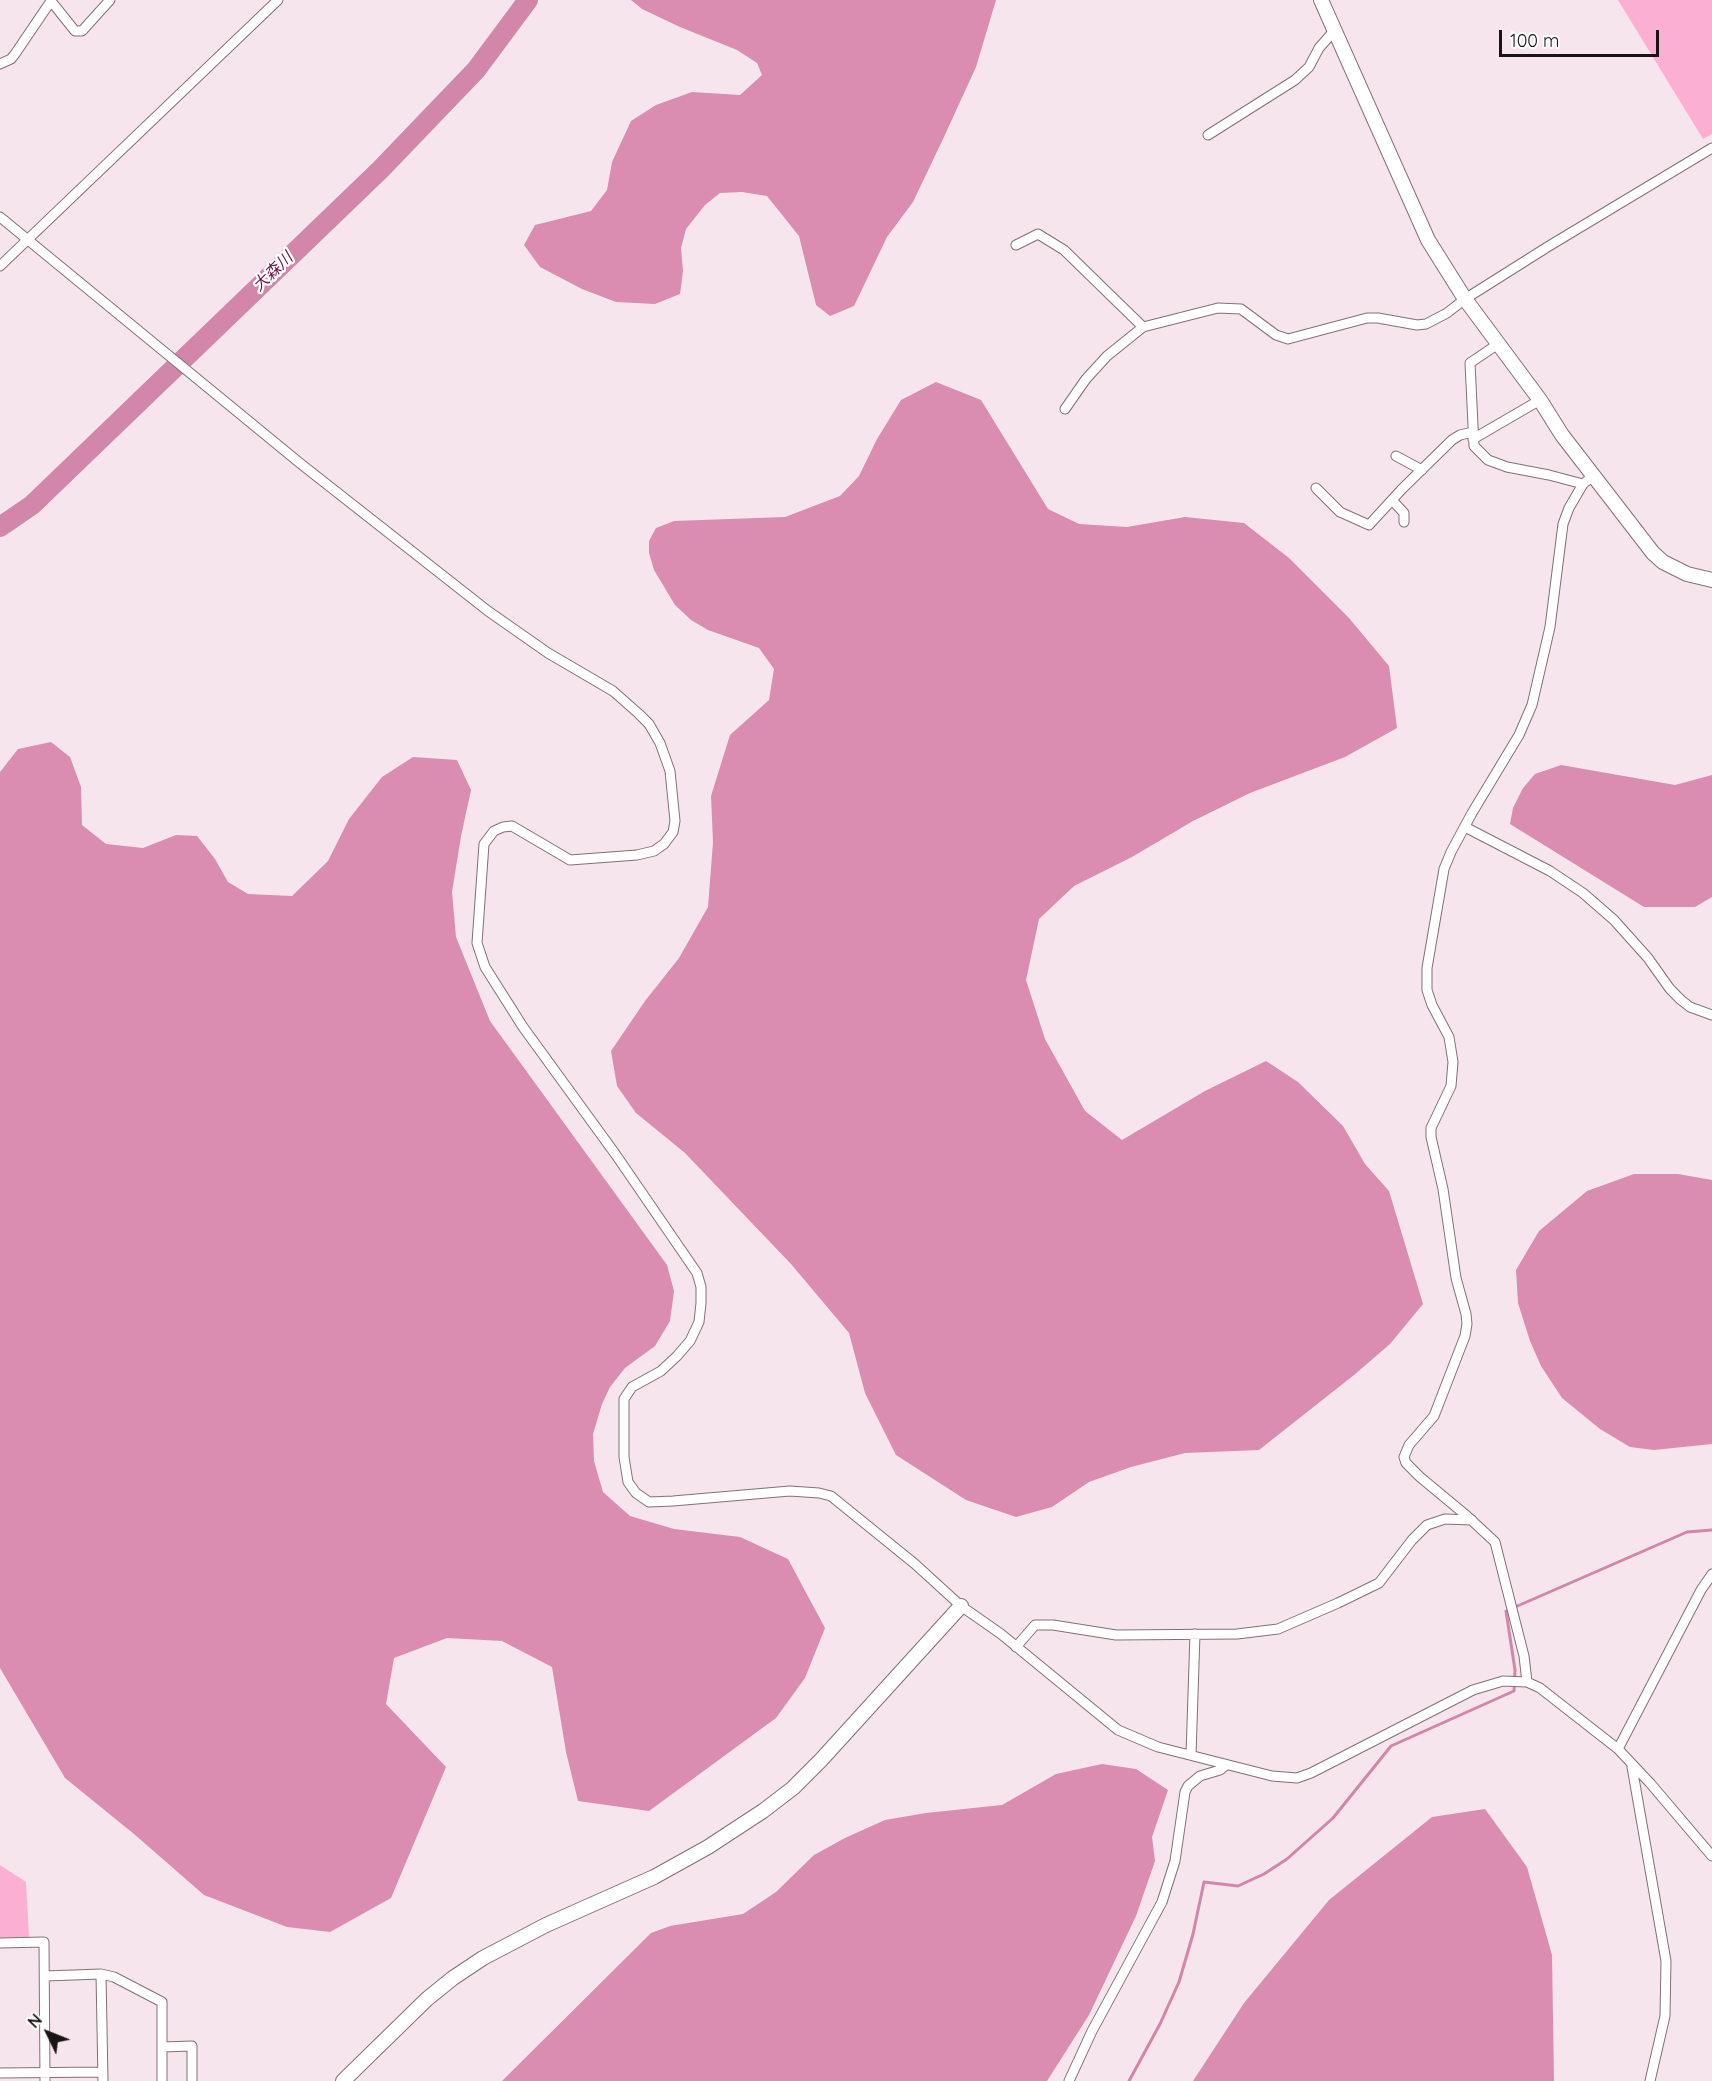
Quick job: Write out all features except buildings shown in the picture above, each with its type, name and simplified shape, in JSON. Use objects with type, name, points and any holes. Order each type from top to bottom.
[{"type":"street","points":[[0,64],[11,59],[15,54],[50,1],[75,31],[82,31],[110,0]]},
{"type":"street","points":[[0,266],[278,0]]},
{"type":"street","points":[[1321,0],[1428,240],[1465,299],[1540,400],[1588,480],[1653,554],[1663,562],[1688,574],[1712,580]]},
{"type":"street","points":[[1208,135],[1295,80],[1309,67],[1319,48],[1334,32]]},
{"type":"street","points":[[1065,409],[1086,379],[1107,356],[1143,327],[1218,308],[1241,309],[1276,335],[1288,339],[1367,318],[1417,325],[1426,324],[1712,148]]},
{"type":"street","points":[[0,217],[302,464],[488,610],[548,653],[613,691],[649,724],[670,771],[675,821],[673,832],[664,844],[654,851],[637,855],[570,860],[512,826],[494,831],[484,844],[477,943],[484,967],[524,1027],[697,1272],[701,1287],[699,1322],[690,1341],[661,1371],[632,1387],[624,1399],[624,1457],[628,1482],[641,1498],[649,1502],[674,1502],[790,1491],[831,1496],[915,1564],[961,1606],[1016,1647],[1118,1730],[1158,1747],[1272,1776],[1297,1778],[1311,1773],[1473,1690],[1503,1681],[1527,1682],[1540,1688],[1618,1749],[1712,1856]]},
{"type":"street","points":[[1016,246],[1038,234],[1064,250],[1143,327]]},
{"type":"street","points":[[1498,344],[1470,363],[1474,446],[1488,460],[1507,467],[1588,480]]},
{"type":"street","points":[[1316,488],[1340,512],[1369,525],[1452,440],[1460,435],[1473,436],[1540,400]]},
{"type":"street","points":[[1396,456],[1422,470]]},
{"type":"street","points":[[1527,1682],[1524,1656],[1495,1542],[1420,1477],[1406,1463],[1404,1457],[1409,1445],[1434,1416],[1465,1336],[1467,1324],[1456,1278],[1443,1189],[1431,1137],[1431,1128],[1451,1086],[1453,1062],[1449,1037],[1432,1005],[1427,990],[1427,968],[1444,869],[1465,827],[1519,735],[1532,705],[1550,627],[1563,524],[1569,508],[1588,480]]},
{"type":"street","points":[[1392,500],[1404,513],[1404,522]]},
{"type":"street","points":[[1465,827],[1550,872],[1583,893],[1614,920],[1681,1000],[1690,1007],[1712,1016]]},
{"type":"street","points":[[1016,1647],[1035,1625],[1053,1625],[1116,1635],[1237,1634],[1261,1632],[1287,1625],[1379,1583],[1412,1540],[1427,1525],[1445,1519],[1472,1520]]},
{"type":"street","points":[[1618,1749],[1711,1578]]},
{"type":"street","points":[[343,2081],[427,1999],[483,1958],[546,1925],[654,1877],[708,1847],[793,1788],[961,1606]]},
{"type":"street","points":[[1191,1755],[1195,1635]]},
{"type":"street","points":[[1069,2081],[1092,2031],[1162,1902],[1175,1861],[1185,1792],[1188,1786],[1200,1776],[1220,1770],[1226,1765]]},
{"type":"street","points":[[1632,1765],[1666,1961],[1665,2016],[1650,2081]]},
{"type":"street","points":[[0,1943],[44,1942],[45,2077]]},
{"type":"street","points":[[45,1976],[101,1974],[114,1977],[162,2002],[162,2081]]},
{"type":"street","points":[[0,2073],[45,2077],[103,2077],[101,1974]]},
{"type":"street","points":[[162,2047],[192,2046],[192,2081]]},
{"type":"shaded area","points":[[631,0],[996,0],[976,67],[943,139],[913,202],[887,237],[854,306],[830,316],[816,305],[799,236],[767,196],[742,192],[720,193],[705,205],[686,229],[681,248],[683,271],[680,294],[655,304],[616,302],[582,289],[540,267],[524,245],[535,225],[591,211],[607,190],[612,162],[631,121],[656,105],[692,92],[740,95],[762,75],[757,63],[737,50],[680,27],[642,9]]},
{"type":"shaded area","points":[[1618,0],[1712,0],[1712,134],[1703,139]]},
{"type":"shaded area","points":[[936,382],[981,400],[1048,509],[1079,524],[1127,527],[1185,517],[1244,523],[1289,558],[1349,618],[1389,666],[1397,728],[1345,757],[1250,793],[1193,821],[1132,857],[1074,886],[1039,919],[1026,980],[1045,1039],[1085,1111],[1122,1140],[1205,1091],[1266,1061],[1298,1082],[1343,1126],[1365,1164],[1389,1191],[1423,1304],[1390,1344],[1259,1450],[1185,1453],[1131,1467],[1089,1482],[1052,1507],[1016,1517],[966,1500],[896,1455],[865,1393],[849,1333],[791,1264],[685,1153],[636,1113],[617,1086],[611,1051],[645,1001],[679,958],[708,907],[713,842],[711,796],[730,735],[769,700],[774,669],[759,648],[708,630],[691,620],[675,605],[654,570],[649,553],[649,541],[656,528],[674,521],[785,517],[840,496],[859,476],[877,439],[901,400]]},
{"type":"shaded area","points":[[51,742],[70,757],[81,787],[82,825],[106,844],[143,848],[176,835],[197,836],[215,859],[228,882],[248,894],[292,896],[328,861],[349,819],[382,777],[413,757],[457,760],[471,790],[452,892],[456,937],[490,1021],[667,1265],[674,1291],[670,1321],[655,1346],[625,1368],[610,1387],[602,1404],[593,1434],[594,1461],[603,1492],[630,1516],[674,1529],[740,1537],[788,1559],[825,1628],[805,1678],[776,1718],[649,1811],[578,1801],[566,1752],[552,1667],[502,1641],[447,1638],[394,1658],[386,1704],[446,1767],[391,1898],[330,1932],[287,1927],[204,1895],[65,1778],[0,1668],[0,772],[18,749]]},
{"type":"shaded area","points":[[1561,765],[1675,785],[1712,775],[1712,897],[1695,907],[1644,907],[1510,824],[1513,808],[1523,788],[1535,774]]},
{"type":"shaded area","points":[[1634,1174],[1678,1174],[1712,1180],[1712,1444],[1654,1450],[1630,1447],[1600,1429],[1562,1398],[1541,1366],[1518,1303],[1516,1270],[1539,1231],[1587,1191]]},
{"type":"shaded area","points":[[1102,1764],[1136,1769],[1168,1790],[1152,1837],[1155,1861],[1136,1916],[1089,2015],[1047,2081],[502,2081],[651,1933],[670,1926],[743,1914],[776,1892],[814,1855],[885,1820],[1002,1805],[1056,1774]]},
{"type":"shaded area","points":[[1485,1809],[1527,1867],[1552,1955],[1554,2081],[1193,2081],[1244,2003],[1329,1900],[1432,1817]]},
{"type":"shaded area","points":[[0,1865],[26,1882],[29,1937],[0,1938]]},
{"type":"waterway","name":"大森川","points":[[0,527],[32,505],[381,169],[476,70],[528,0]]},
{"type":"waterway","points":[[1129,2081],[1160,2024],[1179,1982],[1193,1934],[1204,1882],[1238,1886],[1264,1874],[1287,1859],[1333,1818],[1391,1746],[1514,1691],[1515,1670],[1506,1611],[1687,1532],[1712,1530]]}]
